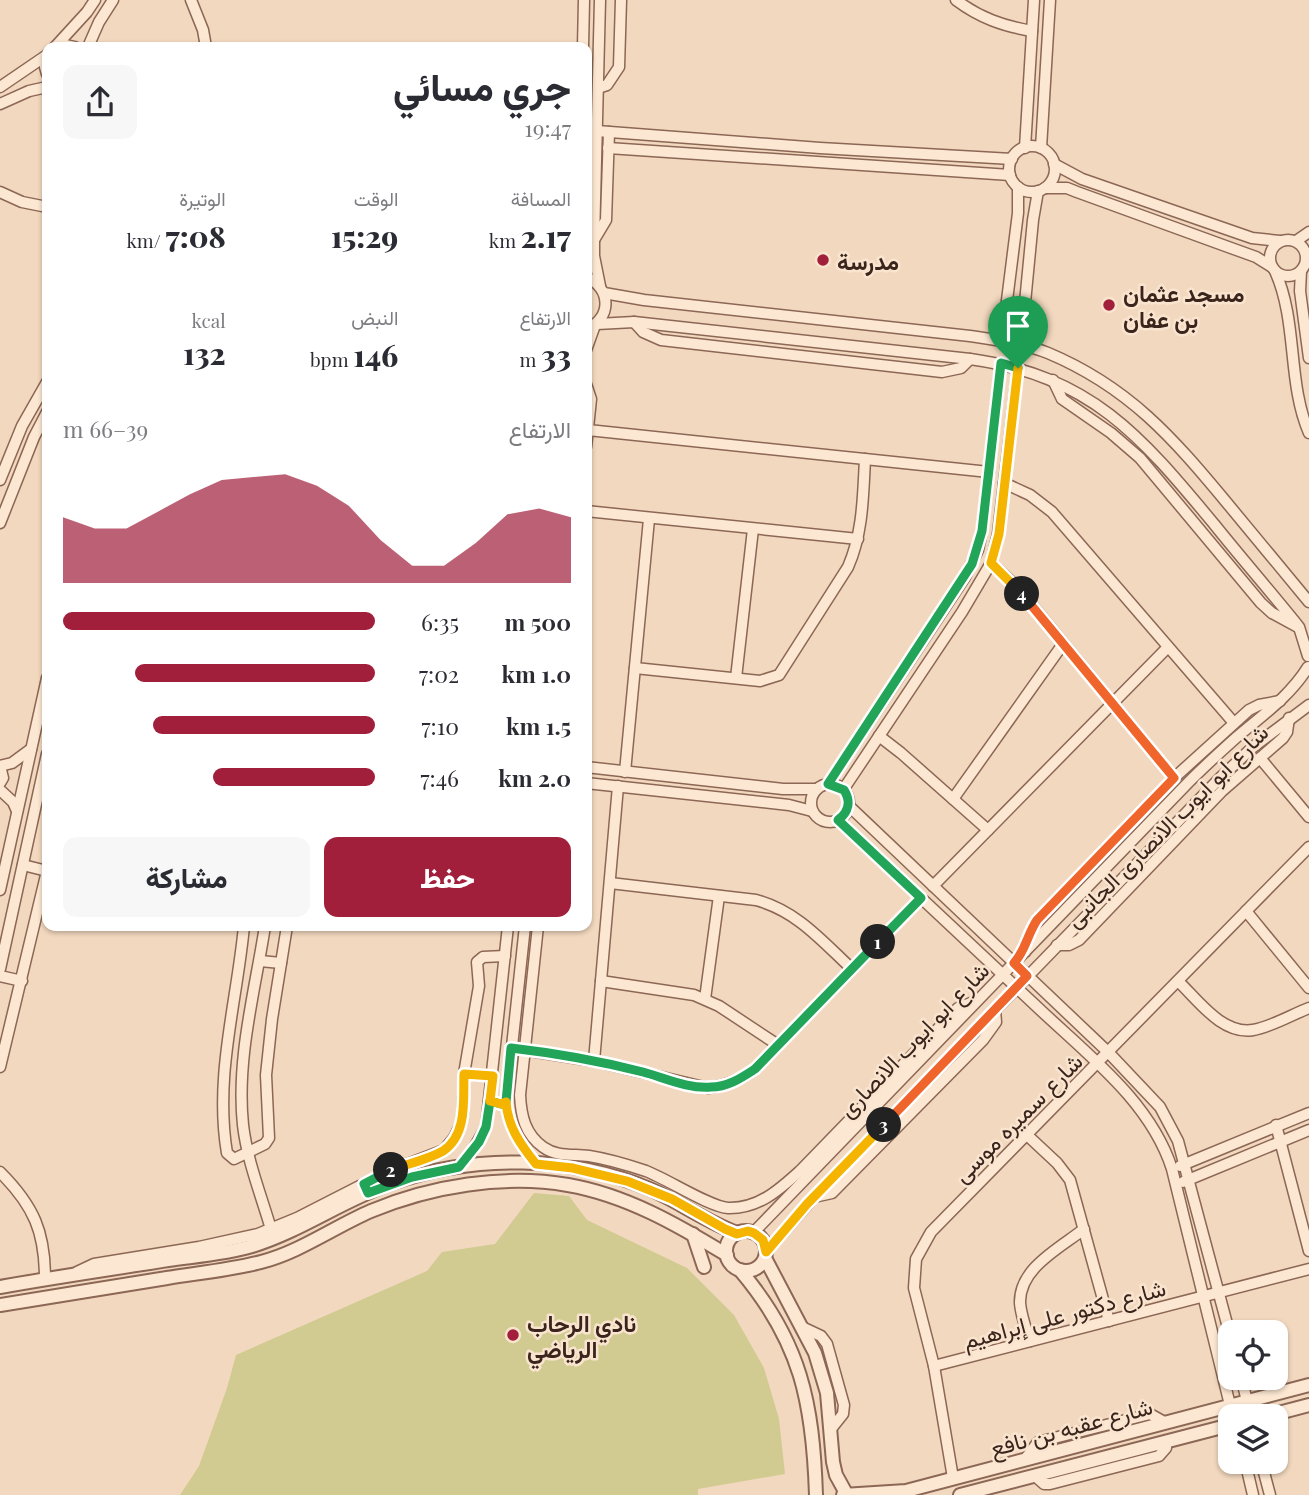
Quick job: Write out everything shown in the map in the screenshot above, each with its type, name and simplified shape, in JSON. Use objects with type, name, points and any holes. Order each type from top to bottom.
[{"type":"street","points":[[59,42],[95,0]]},
{"type":"street","points":[[90,42],[113,0]]},
{"type":"street","points":[[191,0],[205,42]]},
{"type":"street","points":[[583,42],[584,0]]},
{"type":"street","points":[[593,326],[606,306],[594,240],[600,0]]},
{"type":"street","points":[[598,88],[607,85],[619,67],[621,0]]},
{"type":"street","points":[[956,0],[977,15],[1003,25],[1032,31]]},
{"type":"street","points":[[1024,148],[1034,0]]},
{"type":"street","points":[[1041,148],[1050,0]]},
{"type":"street","points":[[0,87],[42,58]]},
{"type":"street","points":[[0,104],[42,88]]},
{"type":"street","points":[[597,131],[1012,159]]},
{"type":"street","points":[[594,240],[606,220],[609,132]]},
{"type":"street","points":[[608,148],[1010,175]]},
{"type":"street","points":[[1021,344],[1033,220],[1041,189],[1054,175],[1054,164],[1049,155],[1041,148],[1024,148],[1012,159],[1010,175],[1018,187],[1026,191],[1041,189],[1067,188],[1256,257],[1288,277],[1301,271]]},
{"type":"street","points":[[1054,164],[1082,179],[1252,238],[1296,241],[1309,232]]},
{"type":"street","points":[[1002,340],[1018,213],[1018,187]]},
{"type":"street","points":[[0,192],[22,202],[42,206]]},
{"type":"street","points":[[1296,241],[1308,257],[1301,271],[1300,291],[1309,358]]},
{"type":"street","points":[[1280,242],[1270,253],[1273,269],[1284,294],[1298,388],[1309,433]]},
{"type":"street","points":[[592,282],[602,290],[644,300],[1002,340],[1047,353],[1104,382],[1150,417],[1178,444],[1309,602]]},
{"type":"street","points":[[593,326],[634,322],[970,359],[1001,363],[1053,380],[1118,419],[1150,449],[1299,628],[1309,661]]},
{"type":"street","points":[[634,322],[643,332],[661,340],[942,372],[961,368],[970,359]]},
{"type":"street","points":[[592,768],[783,789],[817,789],[828,784],[972,564],[982,531],[1001,363]]},
{"type":"street","points":[[817,789],[811,799],[813,811],[821,820],[838,820],[848,806],[844,790],[962,612],[991,563],[999,534],[1018,368]]},
{"type":"street","points":[[0,480],[22,426],[42,391]]},
{"type":"street","points":[[0,523],[42,422]]},
{"type":"street","points":[[592,430],[989,472]]},
{"type":"street","points":[[635,668],[767,681],[783,670],[848,567],[858,539],[865,459]]},
{"type":"street","points":[[1004,483],[1030,495],[1052,512],[1234,723]]},
{"type":"street","points":[[592,513],[858,539]]},
{"type":"street","points":[[625,772],[649,519]]},
{"type":"street","points":[[736,678],[753,529]]},
{"type":"street","points":[[991,563],[1017,587],[1174,778]]},
{"type":"street","points":[[953,799],[1063,644]]},
{"type":"street","points":[[933,886],[1168,647]]},
{"type":"street","name":"شارع ابو ايوب الانصارى","points":[[754,1233],[805,1173],[1200,771],[1281,701],[1309,661]]},
{"type":"street","points":[[0,890],[42,701]]},
{"type":"street","points":[[1025,952],[1031,930],[1037,920],[1174,778],[1249,710],[1259,705],[1281,701]]},
{"type":"street","name":"شارع ابو ايوب الانصارى","points":[[766,1255],[814,1196],[1219,779],[1309,705]]},
{"type":"street","name":"شارع ابو ايوب الانصارى الجانبى","points":[[1057,945],[1069,946],[1079,940],[1212,800],[1283,738],[1289,719]]},
{"type":"street","points":[[879,736],[988,830]]},
{"type":"street","points":[[0,783],[3,778],[0,766],[12,763],[32,748]]},
{"type":"street","points":[[1260,758],[1309,817]]},
{"type":"street","points":[[0,970],[42,779]]},
{"type":"street","points":[[592,784],[789,805],[813,811]]},
{"type":"street","points":[[828,784],[844,790]]},
{"type":"street","points":[[594,1061],[618,786]]},
{"type":"street","points":[[0,790],[13,802],[18,812]]},
{"type":"street","points":[[848,806],[1108,1052],[1160,1107],[1178,1141],[1227,1320]]},
{"type":"street","points":[[35,810],[42,808]]},
{"type":"street","points":[[838,820],[1096,1064],[1148,1118],[1165,1146],[1172,1169],[1230,1404]]},
{"type":"street","name":"شارع سميره موسى","points":[[954,1478],[934,1366],[914,1288],[916,1259],[931,1232],[1309,847]]},
{"type":"street","points":[[23,865],[42,870]]},
{"type":"street","points":[[610,883],[757,900],[798,918],[852,969]]},
{"type":"street","points":[[0,1068],[42,893]]},
{"type":"street","points":[[705,999],[719,896]]},
{"type":"street","points":[[511,1048],[594,1061],[708,1088],[739,1080],[755,1069],[921,898]]},
{"type":"street","points":[[1246,911],[1309,988]]},
{"type":"street","points":[[243,931],[223,1079],[224,1138],[227,1153],[231,1158],[265,1144],[270,1134],[266,1075],[287,931]]},
{"type":"street","points":[[264,931],[242,1076],[242,1102],[248,1153],[271,1229]]},
{"type":"street","points":[[459,1167],[479,1142],[486,1127],[508,931]]},
{"type":"street","points":[[525,931],[514,1012],[506,1102],[513,1133],[536,1164]]},
{"type":"street","points":[[538,931],[520,1095],[523,1119],[533,1137],[550,1151],[560,1155],[588,1156],[645,1171],[673,1182],[712,1204],[726,1208],[749,1206],[759,1202],[805,1173]]},
{"type":"street","points":[[0,1287],[249,1247],[299,1228],[389,1171],[444,1150],[461,1124],[464,1074],[478,994],[477,962],[483,957],[505,956]]},
{"type":"street","points":[[260,961],[281,963]]},
{"type":"street","points":[[0,976],[22,981]]},
{"type":"street","points":[[601,981],[682,992],[705,999],[778,1045]]},
{"type":"street","points":[[1178,981],[1220,1021],[1237,1030],[1256,1030],[1309,1008]]},
{"type":"street","points":[[499,1013],[514,1012]]},
{"type":"street","points":[[230,1022],[249,1025]]},
{"type":"street","points":[[464,1074],[493,1076]]},
{"type":"street","points":[[490,1101],[501,1104],[506,1102]]},
{"type":"street","points":[[1172,1169],[1309,1113]]},
{"type":"street","points":[[1276,1125],[1307,1234],[1309,1251]]},
{"type":"street","points":[[1176,1185],[1309,1130]]},
{"type":"street","points":[[1027,1135],[1057,1163],[1070,1180],[1108,1321]]},
{"type":"street","points":[[72,1275],[94,1264],[220,1244],[271,1229],[366,1188],[459,1167],[491,1163],[573,1168],[627,1181],[672,1199],[737,1234]]},
{"type":"street","points":[[0,1172],[27,1205],[41,1233],[45,1250],[45,1279]]},
{"type":"street","points":[[0,1306],[262,1261],[397,1201],[441,1189],[487,1183],[567,1185],[623,1201],[693,1234],[727,1255],[734,1267],[740,1270],[758,1267],[766,1255]]},
{"type":"street","points":[[1030,1341],[1020,1300],[1024,1282],[1035,1267],[1084,1229]]},
{"type":"street","points":[[727,1255],[728,1243],[737,1234],[748,1231],[763,1240],[775,1278],[804,1328],[822,1373],[833,1462],[846,1495]]},
{"type":"street","points":[[693,1234],[704,1267]]},
{"type":"street","name":"شارع دكتور على إبراهيم","points":[[934,1366],[1309,1269]]},
{"type":"street","points":[[740,1270],[771,1310],[798,1365],[808,1401],[816,1495]]},
{"type":"street","points":[[26,1282],[29,1301]]},
{"type":"street","name":"شارع عقبه بن نافع","points":[[1234,1404],[1308,1383]]},
{"type":"street","points":[[1244,1390],[1247,1401]]},
{"type":"street","points":[[1288,1410],[1309,1405]]},
{"type":"street","name":"شارع عقبه بن نافع","points":[[846,1495],[906,1493],[1026,1458],[1218,1408]]},
{"type":"street","name":"شارع عقبه بن نافع","points":[[960,1495],[1218,1431]]},
{"type":"street","points":[[1248,1474],[1253,1495]]},
{"type":"street","points":[[1264,1474],[1270,1495]]},
{"type":"shaded area","name":"نادي الرحاب الرياضي","points":[[534,1193],[569,1196],[587,1220],[687,1268],[734,1315],[764,1368],[779,1419],[785,1474],[698,1489],[698,1495],[180,1495],[199,1466],[236,1355],[427,1271],[442,1252],[495,1244]]},
{"type":"place","name":"مدرسة","points":[[823,260]]},
{"type":"place","name":"مسجد عثمان بن عفان","points":[[1109,305]]},
{"type":"place","name":"نادي الرحاب الرياضي","points":[[513,1335]]},
{"type":"route","points":[[1018,368],[999,534],[991,563],[1017,587],[1174,778],[1037,920],[1031,930],[1025,952],[1014,963],[1027,976],[814,1196],[766,1252],[763,1240],[754,1233],[743,1231],[737,1234],[725,1229],[650,1189],[591,1171],[536,1164],[513,1133],[506,1102],[503,1104],[496,1104],[493,1102],[490,1101],[493,1076],[464,1074],[463,1112],[454,1138],[444,1150],[389,1171],[364,1184],[368,1193],[412,1177],[459,1167],[479,1142],[486,1127],[490,1101],[496,1104],[506,1102],[511,1048],[594,1061],[691,1086],[708,1088],[739,1080],[755,1069],[921,898],[838,820],[847,811],[848,800],[844,790],[828,784],[972,564],[982,531],[1001,363],[1018,368]]}]
